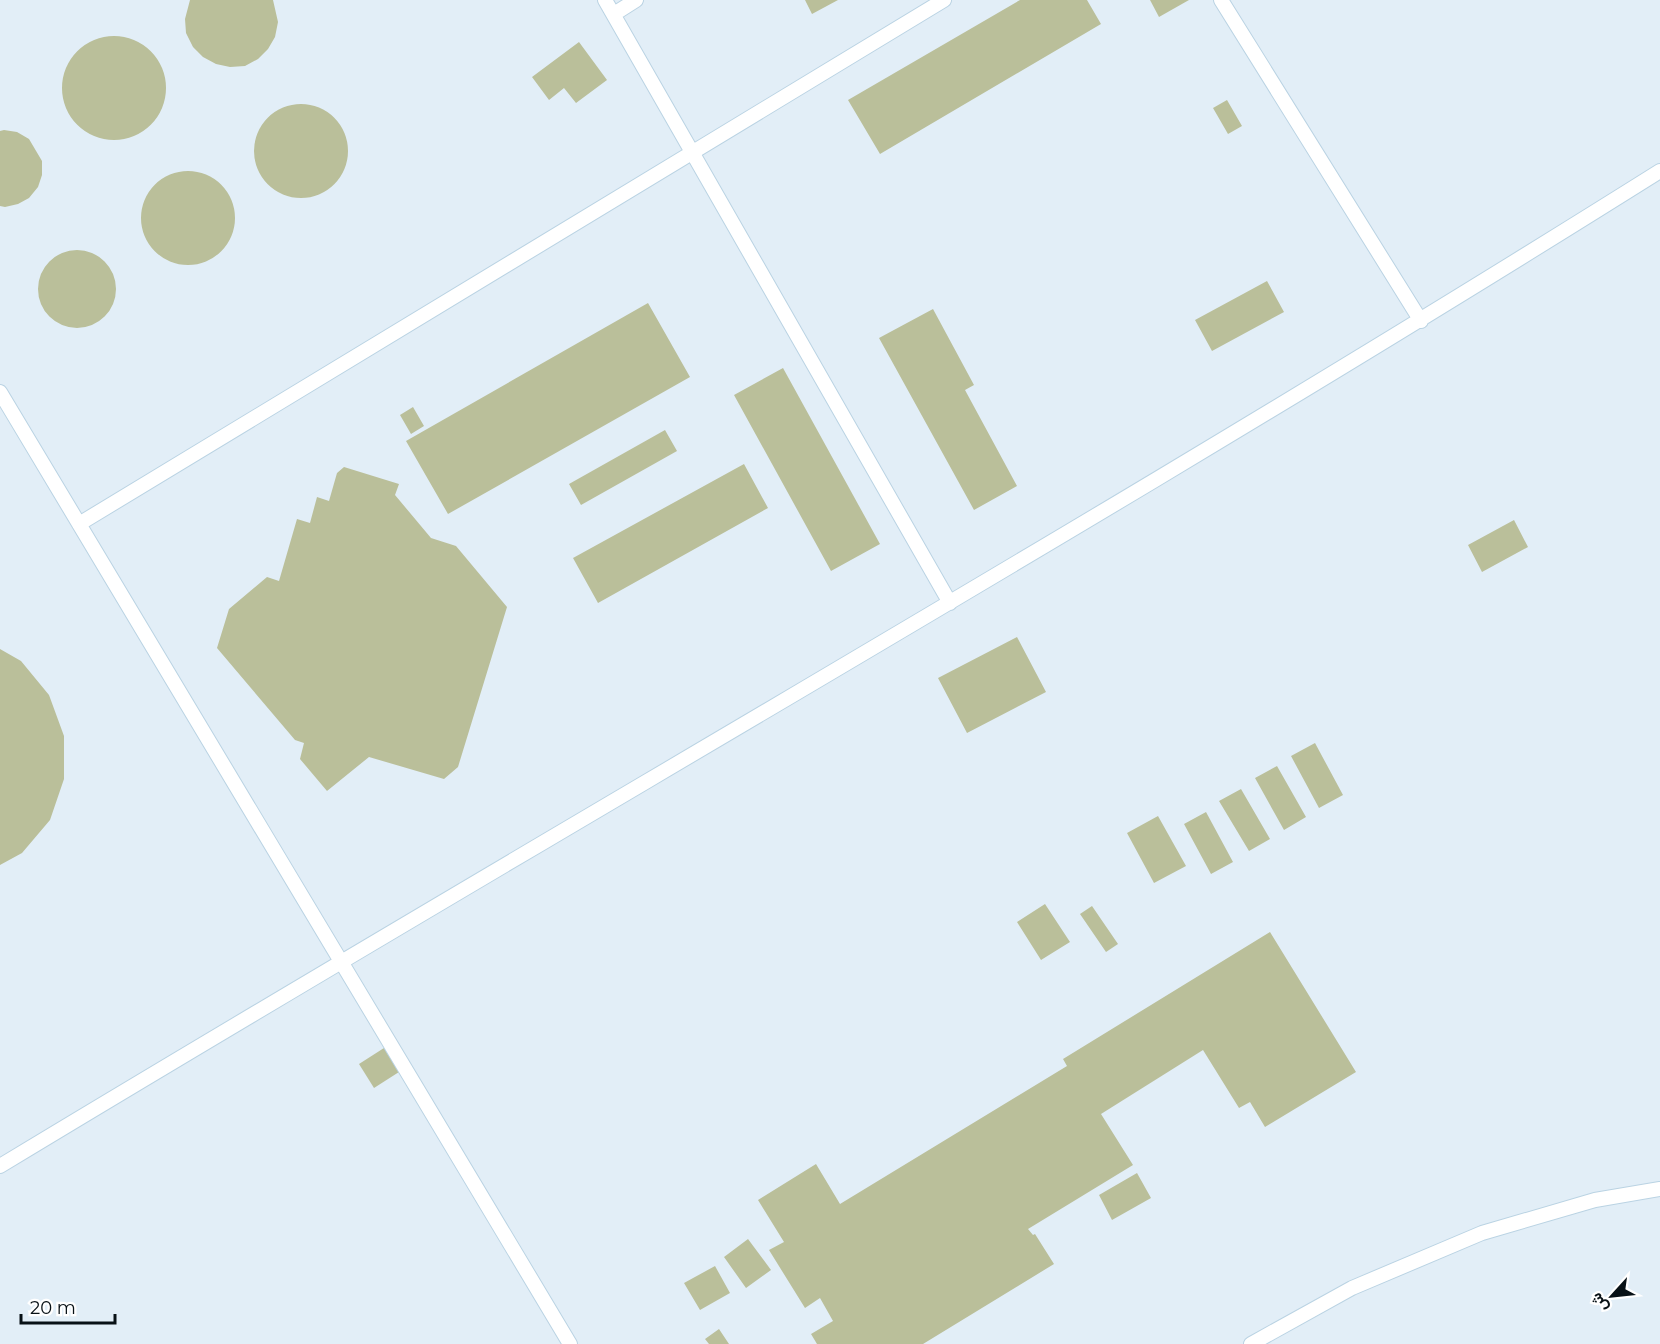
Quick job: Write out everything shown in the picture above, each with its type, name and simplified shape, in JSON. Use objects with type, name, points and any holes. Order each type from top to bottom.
[{"type":"lane","points":[[605,0],[950,603]]},
{"type":"lane","points":[[614,14],[636,0]]},
{"type":"lane","points":[[79,524],[944,0]]},
{"type":"lane","points":[[1221,0],[1420,321]]},
{"type":"lane","points":[[0,1166],[341,960],[950,603],[1420,321],[1660,171]]},
{"type":"lane","points":[[0,392],[570,1344]]},
{"type":"lane","points":[[1251,1344],[1352,1288],[1482,1233],[1595,1200],[1660,1189]]},
{"type":"shaded area","points":[[0,0],[1660,0],[1660,1344],[0,1344]]},
{"type":"building","points":[[190,0],[273,0],[278,22],[275,37],[258,59],[245,66],[230,67],[216,64],[203,57],[193,47],[186,33],[185,19]]},
{"type":"building","points":[[805,0],[838,0],[812,14]]},
{"type":"building","points":[[1020,0],[1087,0],[1101,24],[880,154],[848,100]]},
{"type":"building","points":[[1150,0],[1189,0],[1159,17]]},
{"type":"building","points":[[114,36],[134,40],[143,45],[157,59],[162,68],[166,88],[162,108],[157,117],[143,131],[134,136],[114,140],[94,136],[85,131],[71,117],[66,108],[62,88],[66,68],[71,59],[85,45],[94,40]]},
{"type":"building","points":[[579,42],[607,80],[576,103],[564,88],[549,100],[532,77]]},
{"type":"building","points":[[1227,100],[1242,126],[1228,134],[1213,108]]},
{"type":"building","points":[[301,104],[319,108],[334,118],[344,133],[348,151],[344,169],[334,184],[319,194],[301,198],[283,194],[268,184],[258,169],[254,151],[258,133],[268,118],[283,108]]},
{"type":"building","points":[[0,131],[17,132],[29,139],[42,161],[42,175],[38,187],[29,198],[5,207],[0,206]]},
{"type":"building","points":[[188,171],[206,175],[221,185],[231,200],[235,218],[231,236],[221,251],[206,261],[188,265],[170,261],[155,251],[145,236],[141,218],[145,200],[155,185],[170,175]]},
{"type":"building","points":[[77,250],[92,253],[104,262],[113,274],[116,289],[113,304],[104,316],[92,325],[77,328],[62,325],[50,316],[41,304],[38,289],[41,274],[50,262],[62,253]]},
{"type":"building","points":[[1267,281],[1284,312],[1212,351],[1195,320]]},
{"type":"building","points":[[648,303],[690,377],[448,514],[406,441]]},
{"type":"building","points":[[933,309],[974,385],[965,390],[1017,486],[974,510],[879,338]]},
{"type":"building","points":[[783,368],[880,544],[831,571],[734,395]]},
{"type":"building","points":[[413,407],[424,426],[411,434],[400,415]]},
{"type":"building","points":[[665,430],[677,451],[581,505],[569,484]]},
{"type":"building","points":[[744,464],[768,508],[598,603],[573,558]]},
{"type":"building","points":[[344,467],[399,484],[395,495],[431,538],[456,546],[507,607],[458,767],[444,779],[369,757],[327,791],[300,759],[304,743],[295,740],[217,648],[229,609],[267,577],[279,581],[297,519],[310,523],[317,497],[329,501],[337,473]]},
{"type":"building","points":[[1514,520],[1528,547],[1482,572],[1468,545]]},
{"type":"building","points":[[1017,637],[1046,692],[967,733],[938,678]]},
{"type":"building","points":[[0,649],[21,661],[49,695],[64,736],[64,779],[50,820],[22,853],[0,865]]},
{"type":"building","points":[[1315,743],[1343,795],[1319,808],[1291,756]]},
{"type":"building","points":[[1277,766],[1306,817],[1284,830],[1255,778]]},
{"type":"building","points":[[1241,789],[1270,839],[1249,851],[1219,801]]},
{"type":"building","points":[[1206,812],[1233,862],[1211,874],[1184,824]]},
{"type":"building","points":[[1158,816],[1186,866],[1154,883],[1127,833]]},
{"type":"building","points":[[1045,904],[1070,942],[1041,960],[1017,922]]},
{"type":"building","points":[[1092,906],[1118,944],[1106,952],[1080,914]]},
{"type":"building","points":[[1270,932],[1356,1072],[1265,1127],[1250,1102],[1239,1108],[1203,1050],[1101,1114],[1133,1165],[1028,1229],[1033,1235],[1035,1234],[1054,1264],[923,1344],[817,1344],[811,1334],[833,1321],[820,1298],[805,1308],[769,1250],[784,1242],[758,1200],[816,1164],[840,1204],[1067,1066],[1063,1059]]},
{"type":"building","points":[[384,1048],[399,1072],[374,1088],[359,1064]]},
{"type":"building","points":[[1137,1173],[1151,1198],[1112,1220],[1099,1195]]},
{"type":"building","points":[[748,1239],[771,1270],[746,1288],[724,1257]]},
{"type":"building","points":[[715,1266],[730,1293],[700,1310],[684,1283]]},
{"type":"building","points":[[719,1329],[729,1344],[709,1344],[705,1339]]}]
